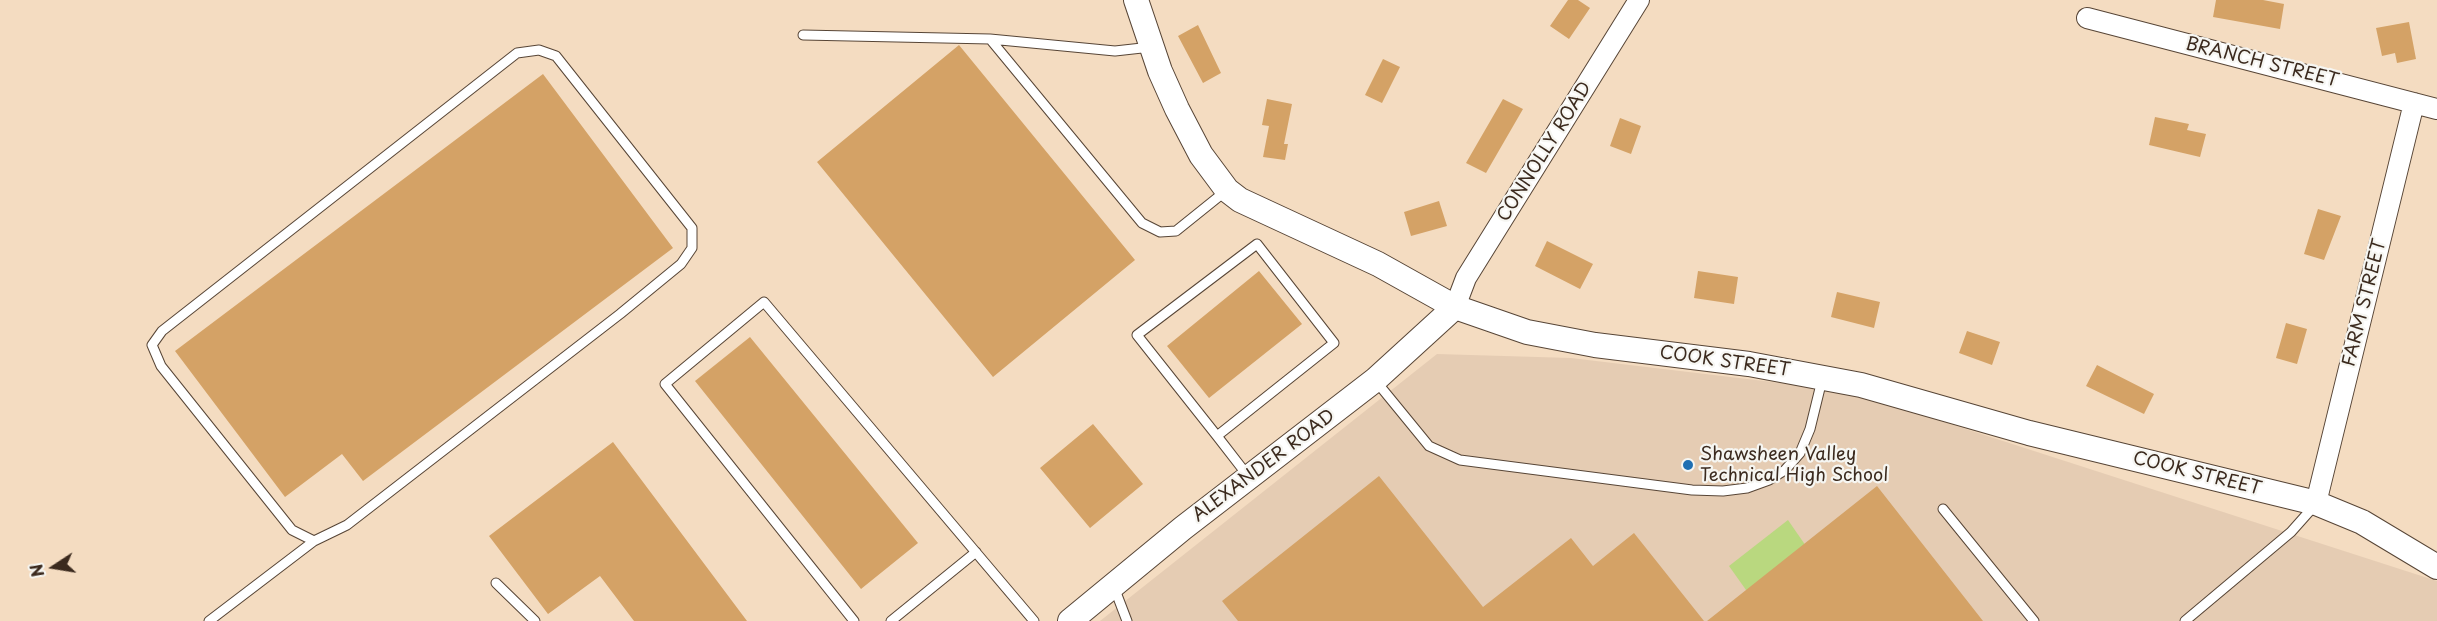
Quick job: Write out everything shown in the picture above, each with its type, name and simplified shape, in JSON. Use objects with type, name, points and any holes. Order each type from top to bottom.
[{"type":"street","name":"COOK STREET","points":[[1136,0],[1160,71],[1194,141],[1227,190],[1240,200],[1378,264],[1455,307],[1506,326],[1549,336],[1823,376],[1920,400],[2028,433],[2316,503],[2362,522],[2437,567]]},
{"type":"street","name":"CONNOLLY ROAD","points":[[1455,307],[1467,278],[1639,0]]},
{"type":"street","name":"BRANCH STREET","points":[[2087,18],[2437,109]]},
{"type":"street","name":"FARM STREET","points":[[2316,503],[2414,103]]},
{"type":"street","name":"ALEXANDER ROAD","points":[[1070,621],[1183,528],[1375,380],[1455,307]]},
{"type":"lane","points":[[803,35],[990,39],[1115,51],[1151,47]]},
{"type":"lane","points":[[990,39],[1142,223],[1160,232],[1176,231],[1227,190]]},
{"type":"lane","points":[[209,621],[314,541],[347,525],[620,314],[681,264],[692,248],[692,228],[556,56],[539,50],[517,53],[162,331],[152,345],[161,366],[292,530],[314,541]]},
{"type":"lane","points":[[1217,436],[1334,343],[1257,244],[1137,335],[1249,478]]},
{"type":"lane","points":[[854,621],[665,384],[764,302],[1034,621]]},
{"type":"lane","points":[[1375,380],[1429,446],[1460,460],[1669,487],[1723,491],[1769,480],[1785,470],[1800,453],[1810,429],[1823,376]]},
{"type":"lane","points":[[2185,621],[2291,531],[2316,503]]},
{"type":"lane","points":[[1943,509],[2034,621]]},
{"type":"lane","points":[[891,621],[976,552]]},
{"type":"lane","points":[[496,583],[535,621]]},
{"type":"lane","points":[[1113,585],[1126,621]]},
{"type":"shaded area","name":"Shawsheen Valley Technical High School","points":[[1437,354],[1571,358],[1848,391],[2437,581],[2437,621],[1100,621]]},
{"type":"green space","points":[[1788,520],[1808,549],[1751,597],[1729,566]]},
{"type":"building","points":[[1568,0],[1578,0],[1590,8],[1569,39],[1550,26]]},
{"type":"building","points":[[2216,0],[2263,0],[2284,4],[2280,29],[2213,17]]},
{"type":"building","points":[[2409,22],[2416,59],[2397,63],[2395,53],[2382,56],[2376,28]]},
{"type":"building","points":[[1198,25],[1221,73],[1203,83],[1178,36]]},
{"type":"building","points":[[959,45],[1135,260],[993,377],[817,162]]},
{"type":"building","points":[[1383,59],[1400,67],[1382,103],[1365,95]]},
{"type":"building","points":[[543,74],[673,248],[363,481],[342,454],[285,497],[175,351]]},
{"type":"building","points":[[1267,99],[1292,104],[1284,144],[1288,144],[1285,160],[1263,157],[1269,126],[1262,125]]},
{"type":"building","points":[[1503,99],[1523,109],[1486,173],[1466,163]]},
{"type":"building","points":[[2155,117],[2189,124],[2187,130],[2206,134],[2200,157],[2149,145]]},
{"type":"building","points":[[1620,118],[1641,126],[1631,154],[1610,146]]},
{"type":"building","points":[[1439,201],[1447,226],[1411,236],[1404,212]]},
{"type":"building","points":[[2318,209],[2341,216],[2324,260],[2304,254]]},
{"type":"building","points":[[1547,241],[1593,264],[1580,289],[1535,266]]},
{"type":"building","points":[[1259,271],[1302,324],[1209,398],[1167,346]]},
{"type":"building","points":[[1698,271],[1738,277],[1734,304],[1694,298]]},
{"type":"building","points":[[1837,292],[1880,302],[1874,328],[1831,317]]},
{"type":"building","points":[[2286,323],[2307,329],[2297,364],[2276,358]]},
{"type":"building","points":[[1967,331],[2000,342],[1992,365],[1959,353]]},
{"type":"building","points":[[750,337],[918,543],[861,589],[695,381]]},
{"type":"building","points":[[2097,365],[2154,394],[2144,414],[2086,386]]},
{"type":"building","points":[[1093,424],[1143,484],[1090,528],[1040,468]]},
{"type":"building","points":[[613,442],[747,621],[634,621],[600,576],[548,614],[489,536]]},
{"type":"building","points":[[1379,476],[1483,607],[1571,538],[1593,566],[1634,533],[1704,621],[1238,621],[1222,601]]},
{"type":"building","points":[[1877,486],[1983,621],[1707,621]]},
{"type":"place","name":"Shawsheen Valley Technical High School","points":[[1688,465]]}]
